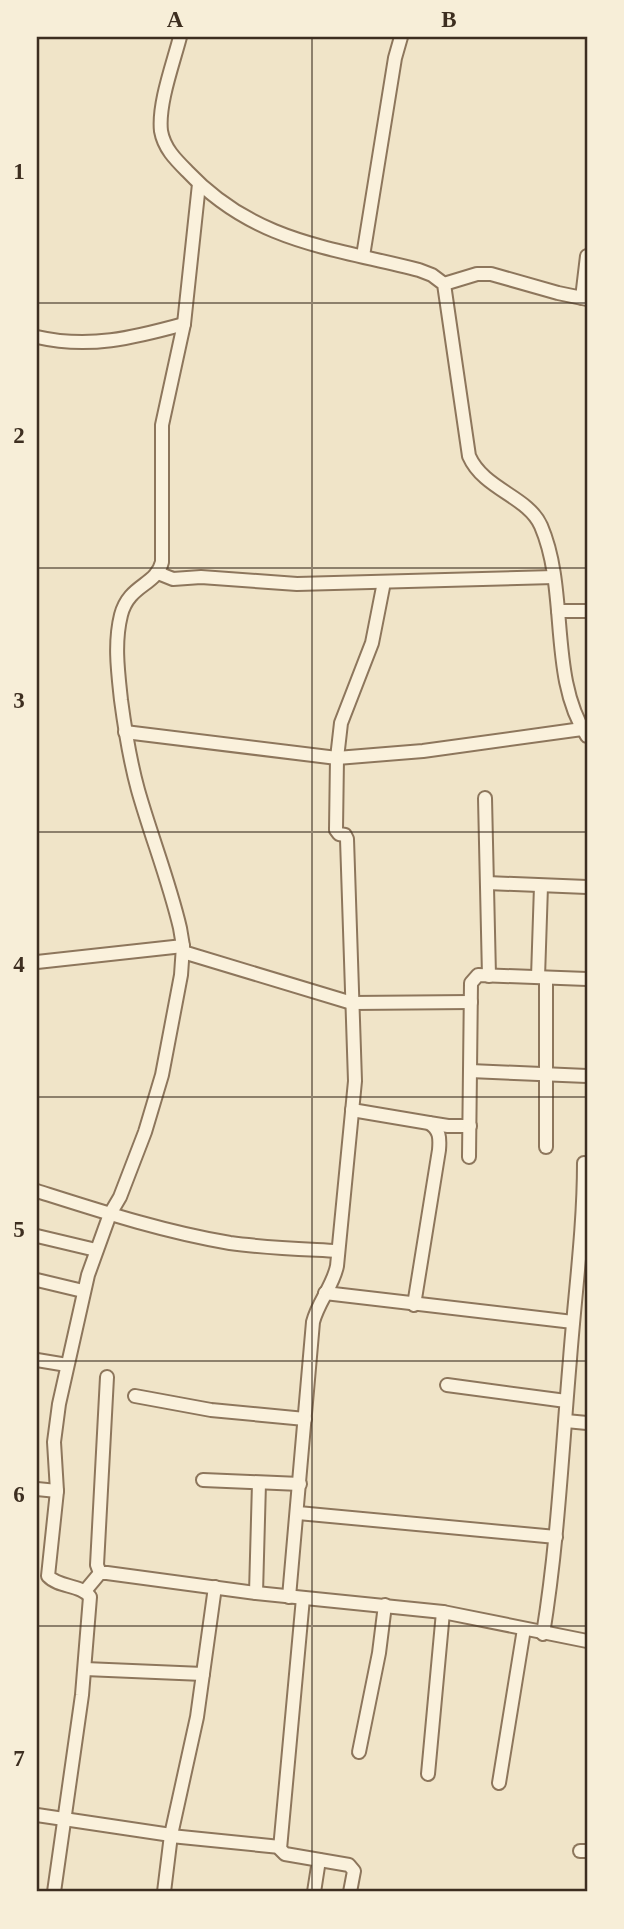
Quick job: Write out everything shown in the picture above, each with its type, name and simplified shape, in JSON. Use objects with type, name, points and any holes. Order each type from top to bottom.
[{"type":"street","points":[[125,732],[337,758],[585,732],[568,685],[549,550],[535,515],[478,472],[469,456],[444,284],[419,270],[322,248],[261,227],[230,209],[199,184],[169,153],[161,131],[165,95],[180,37]]},
{"type":"street","points":[[363,256],[395,58],[401,37]]},
{"type":"street","points":[[54,1892],[85,1668],[90,1597],[85,1591],[43,1580],[47,1572],[57,1491],[54,1443],[83,1292],[96,1250],[110,1214],[125,1186],[154,1105],[179,991],[183,949],[176,911],[137,788],[125,732],[117,663],[121,614],[129,595],[158,573],[162,562],[162,425],[184,324],[199,184]]},
{"type":"street","points":[[444,284],[485,273],[585,298],[587,256]]},
{"type":"street","points":[[37,337],[63,343],[90,343],[149,334],[184,324]]},
{"type":"street","points":[[158,573],[173,579],[276,583],[554,578]]},
{"type":"street","points":[[289,1597],[313,1322],[317,1307],[334,1276],[355,1081],[347,839],[336,830],[337,758],[345,708],[376,632],[384,582]]},
{"type":"street","points":[[558,611],[587,611]]},
{"type":"street","points":[[485,798],[489,976]]},
{"type":"street","points":[[487,883],[587,887]]},
{"type":"street","points":[[541,886],[546,1147]]},
{"type":"street","points":[[37,962],[183,949],[352,1003],[471,1002]]},
{"type":"street","points":[[469,1157],[471,1002],[474,978],[478,975],[587,979]]},
{"type":"street","points":[[470,1071],[587,1076]]},
{"type":"street","points":[[352,1110],[448,1126],[470,1126]]},
{"type":"street","points":[[414,1305],[439,1150],[439,1134],[429,1123]]},
{"type":"street","points":[[543,1634],[556,1537],[584,1208],[584,1163]]},
{"type":"street","points":[[37,1191],[196,1237],[233,1243],[338,1251]]},
{"type":"street","points":[[37,1236],[96,1250]]},
{"type":"street","points":[[37,1280],[83,1292]]},
{"type":"street","points":[[325,1293],[573,1322]]},
{"type":"street","points":[[37,1360],[67,1366]]},
{"type":"street","points":[[100,1573],[97,1565],[107,1377]]},
{"type":"street","points":[[447,1385],[566,1401]]},
{"type":"street","points":[[135,1396],[211,1410],[305,1419]]},
{"type":"street","points":[[566,1420],[587,1423]]},
{"type":"street","points":[[203,1480],[300,1484]]},
{"type":"street","points":[[256,1594],[259,1483]]},
{"type":"street","points":[[37,1489],[57,1491]]},
{"type":"street","points":[[298,1513],[556,1537]]},
{"type":"street","points":[[100,1573],[256,1594],[443,1612],[587,1642]]},
{"type":"street","points":[[85,1591],[100,1573]]},
{"type":"street","points":[[164,1892],[171,1836],[190,1755],[215,1587]]},
{"type":"street","points":[[303,1598],[280,1847],[285,1854],[353,1867],[354,1891]]},
{"type":"street","points":[[359,1752],[379,1653],[385,1605]]},
{"type":"street","points":[[428,1774],[443,1612]]},
{"type":"street","points":[[499,1783],[524,1629]]},
{"type":"street","points":[[85,1668],[203,1674]]},
{"type":"street","points":[[37,1815],[171,1836],[280,1847]]},
{"type":"street","points":[[314,1892],[319,1860]]}]
